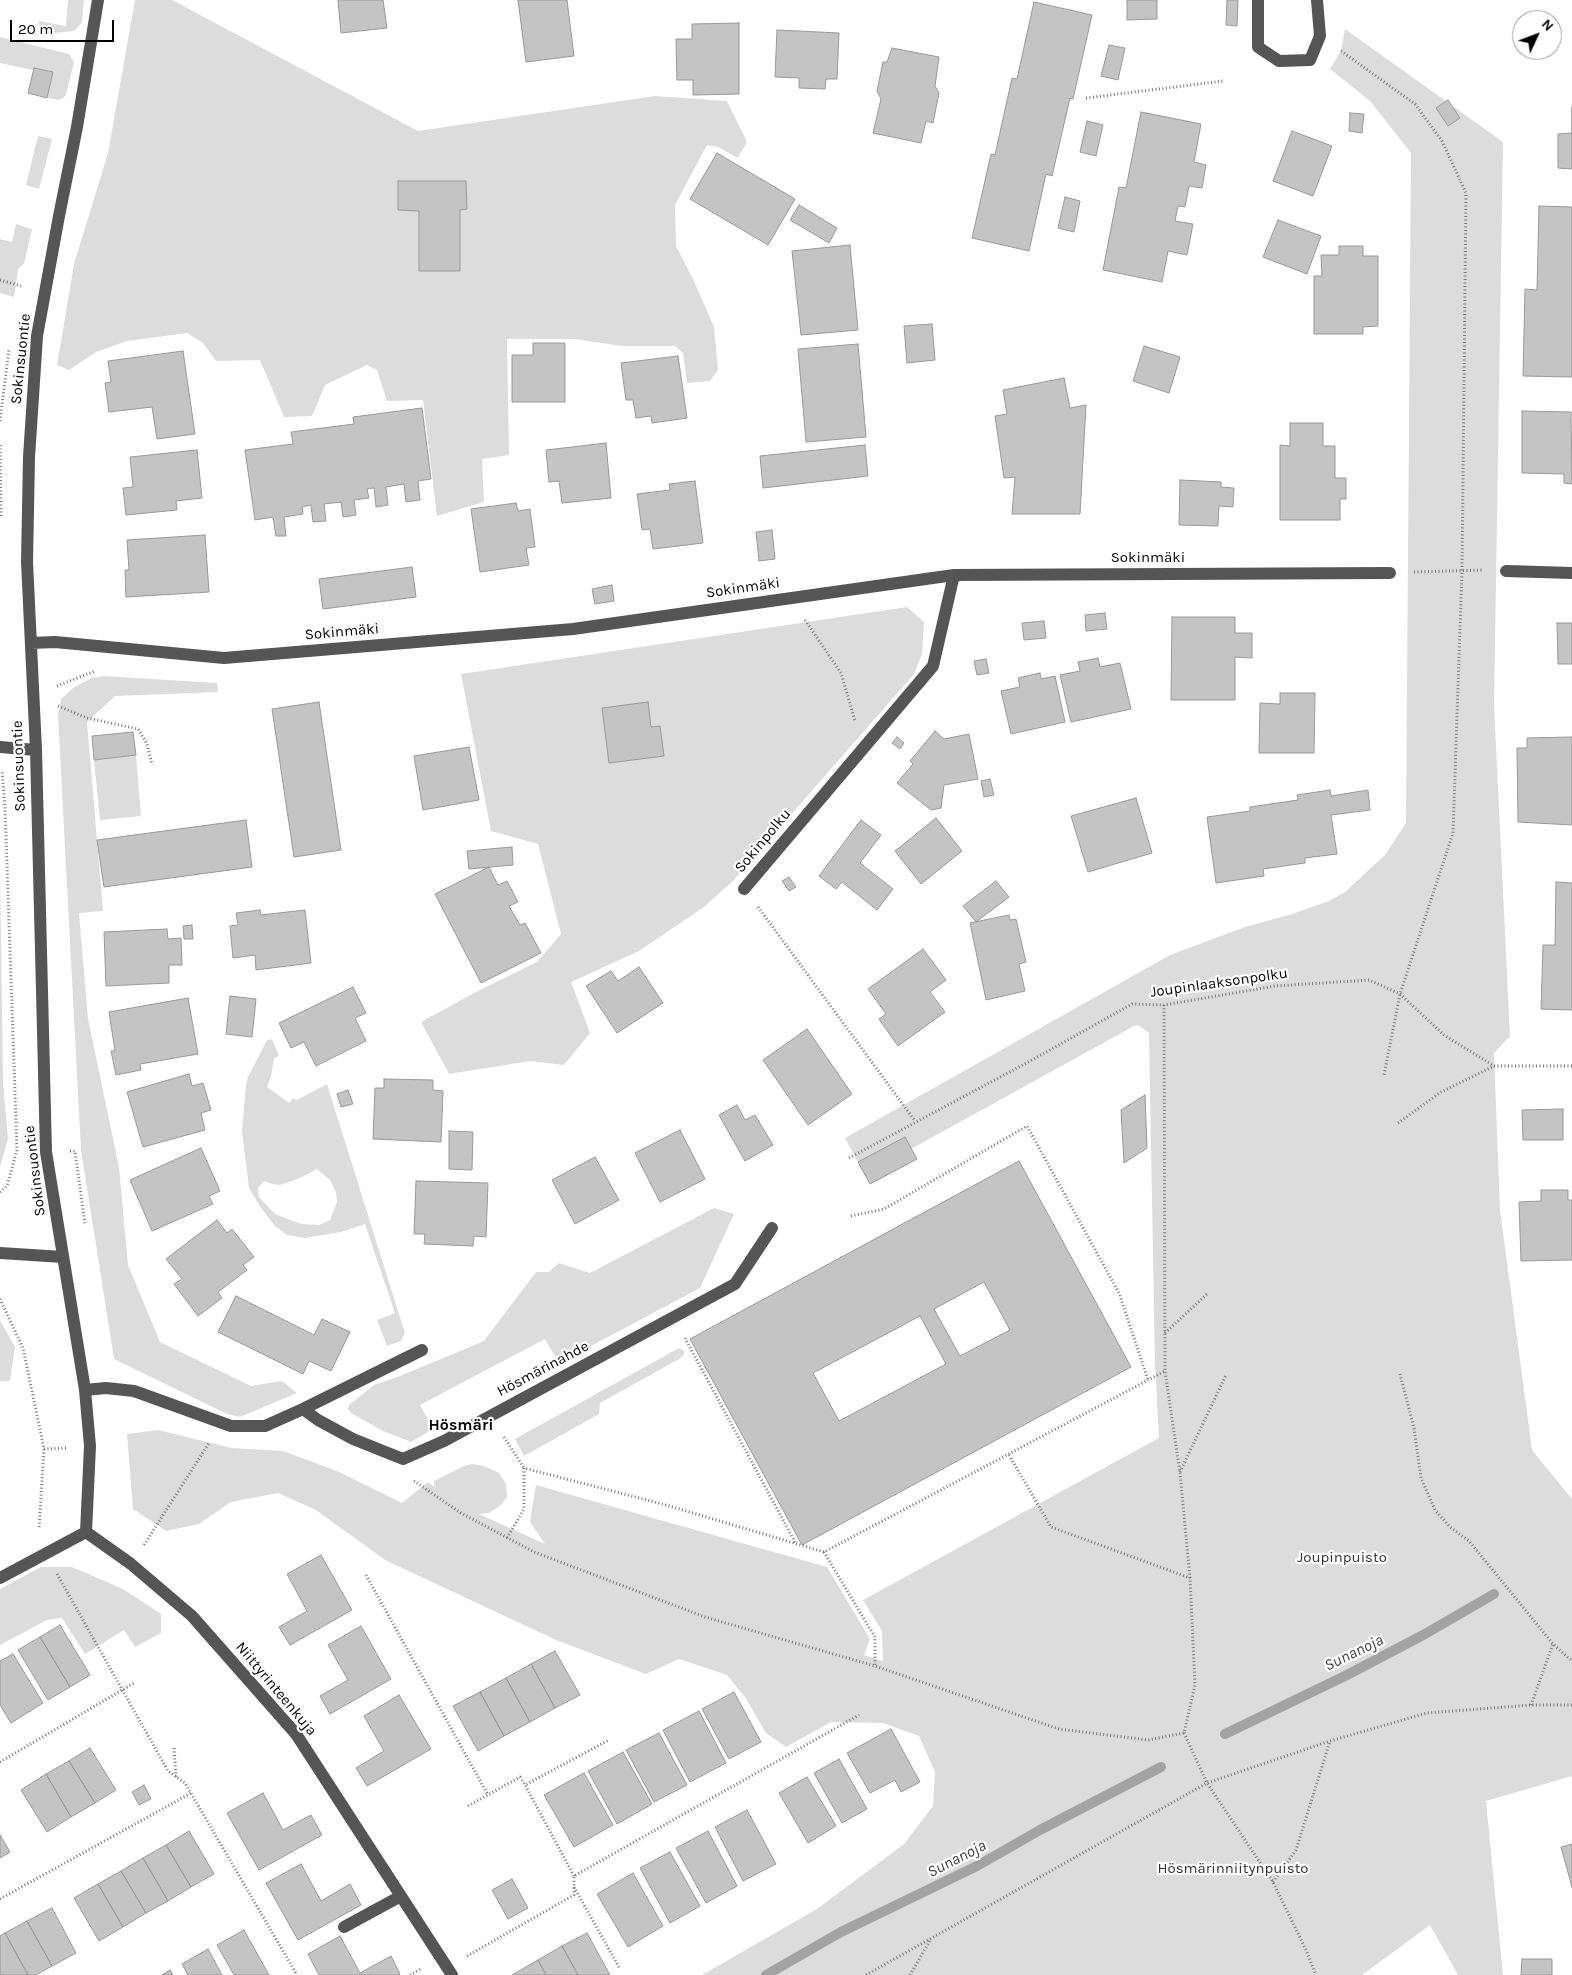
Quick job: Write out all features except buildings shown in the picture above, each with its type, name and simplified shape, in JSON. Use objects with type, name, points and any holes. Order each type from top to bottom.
[{"type":"street","name":"Sokinsuontie","points":[[86,1532],[90,1446],[85,1390],[46,1152],[36,750],[27,562],[29,457],[37,336],[84,88],[98,0]]},
{"type":"street","points":[[1258,0],[1258,47],[1279,61],[1310,60],[1320,36],[1317,0]]},
{"type":"street","points":[[1506,570],[1572,573]]},
{"type":"street","name":"Sokinmäki","points":[[31,643],[55,642],[72,646],[224,658],[573,629],[954,575],[1390,573]]},
{"type":"street","name":"Sokinpolku","points":[[744,889],[933,666],[954,575]]},
{"type":"street","points":[[0,747],[36,750]]},
{"type":"street","name":"Hösmärinahde","points":[[403,1459],[444,1441],[735,1284],[772,1228]]},
{"type":"street","points":[[0,1253],[64,1257]]},
{"type":"street","points":[[85,1390],[106,1388],[134,1391],[231,1426],[265,1426],[304,1409],[422,1350]]},
{"type":"street","points":[[304,1409],[318,1420],[353,1439],[403,1459]]},
{"type":"street","points":[[0,1578],[86,1532]]},
{"type":"street","name":"Niittyrinteenkuja","points":[[86,1532],[131,1564],[192,1616],[296,1734],[450,1971]]},
{"type":"street","points":[[344,1927],[400,1896]]},
{"type":"path","points":[[1320,36],[1415,104],[1442,142],[1466,193],[1462,570],[1453,833],[1400,994],[1384,1075]]},
{"type":"path","points":[[1086,98],[1223,81]]},
{"type":"path","points":[[0,445],[1,523]]},
{"type":"path","points":[[1390,573],[1462,570]]},
{"type":"path","points":[[804,619],[840,673],[858,729],[868,743]]},
{"type":"path","points":[[53,704],[87,718],[138,729],[147,744],[152,764]]},
{"type":"path","points":[[0,1192],[7,1186],[17,1150],[5,808],[1,764]]},
{"type":"path","name":"Sokinpolku","points":[[744,889],[915,1121]]},
{"type":"path","name":"Joupinlaaksonpolku","points":[[849,1158],[1132,1004],[1164,1005],[1275,986],[1369,980],[1400,994],[1444,1034],[1494,1066]]},
{"type":"path","points":[[1164,1005],[1165,1371],[1180,1473],[1190,1578],[1195,1685],[1184,1733],[1207,1783],[1272,1882],[1306,1950],[1316,1975]]},
{"type":"path","points":[[1398,1123],[1441,1092],[1494,1066],[1572,1066]]},
{"type":"path","points":[[851,1216],[884,1209],[1027,1126],[1119,1293],[1148,1380]]},
{"type":"path","points":[[1164,1334],[1207,1294]]},
{"type":"path","points":[[0,1299],[23,1348],[44,1449],[39,1530]]},
{"type":"path","points":[[684,1335],[796,1544]]},
{"type":"path","points":[[824,1552],[1009,1456],[1165,1371]]},
{"type":"path","points":[[1400,1374],[1414,1428],[1421,1478],[1435,1510],[1450,1527],[1469,1541],[1553,1644],[1572,1661]]},
{"type":"path","points":[[1180,1473],[1226,1375]]},
{"type":"path","points":[[131,1564],[214,1435]]},
{"type":"path","points":[[504,1438],[524,1468],[524,1509],[507,1538]]},
{"type":"path","points":[[1009,1456],[1051,1527],[1190,1578]]},
{"type":"path","points":[[403,1459],[410,1479],[461,1513],[507,1538],[534,1552],[705,1617],[875,1666],[1059,1729],[1148,1740],[1184,1733]]},
{"type":"path","points":[[524,1468],[666,1505],[824,1552],[875,1636],[875,1666]]},
{"type":"path","points":[[46,1554],[168,1771],[184,1783],[191,1794],[296,1975]]},
{"type":"path","points":[[366,1575],[488,1795]]},
{"type":"path","points":[[1531,1704],[1553,1644]]},
{"type":"path","points":[[0,1762],[134,1683]]},
{"type":"path","points":[[866,1975],[1207,1783],[1330,1741],[1427,1713],[1531,1704],[1572,1705]]},
{"type":"path","points":[[574,1876],[859,1715]]},
{"type":"path","points":[[525,1785],[609,1740]]},
{"type":"path","points":[[1272,1882],[1296,1850],[1330,1741]]},
{"type":"path","points":[[174,1748],[176,1777]]},
{"type":"path","points":[[450,1971],[574,1895],[574,1876],[520,1777],[468,1806]]},
{"type":"path","points":[[0,1900],[191,1794]]},
{"type":"path","points":[[574,1887],[620,1969]]},
{"type":"path","points":[[910,1975],[932,1937]]},
{"type":"green space","points":[[68,0],[84,0],[82,21],[79,26],[74,31],[55,33],[41,28],[38,21],[66,26]]},
{"type":"green space","points":[[135,0],[172,0],[418,131],[655,96],[727,101],[747,142],[738,158],[718,147],[707,145],[675,205],[676,246],[714,327],[718,370],[710,381],[687,383],[683,353],[675,346],[622,346],[574,339],[507,339],[509,455],[482,459],[484,502],[437,516],[423,400],[387,401],[377,370],[367,365],[325,385],[312,416],[284,417],[260,360],[216,361],[203,343],[187,333],[127,341],[96,352],[69,370],[57,365],[74,264],[108,153]]},
{"type":"green space","name":"Joupinpuisto","points":[[1345,29],[1503,142],[1494,705],[1510,1036],[1494,1053],[1500,1210],[1532,1450],[1572,1499],[1572,1776],[1486,1801],[1503,1975],[1458,1975],[1430,1925],[1362,1975],[702,1975],[817,1909],[904,1844],[933,1806],[935,1772],[919,1736],[883,1723],[831,1722],[786,1747],[766,1733],[745,1697],[727,1675],[679,1659],[646,1674],[556,1640],[385,1560],[316,1510],[278,1493],[231,1502],[199,1524],[166,1531],[133,1509],[127,1434],[158,1430],[232,1448],[283,1451],[337,1471],[402,1503],[428,1482],[434,1487],[434,1481],[464,1466],[472,1464],[484,1466],[499,1473],[506,1484],[507,1497],[501,1505],[489,1513],[479,1514],[545,1544],[530,1522],[536,1485],[827,1567],[870,1639],[864,1655],[883,1661],[882,1631],[863,1600],[1159,1438],[1155,1364],[1149,1033],[1138,1025],[1134,1026],[911,1149],[905,1137],[858,1162],[845,1138],[1170,955],[1245,927],[1329,901],[1345,892],[1385,855],[1406,823],[1411,153],[1370,101],[1330,69],[1341,51]]},
{"type":"green space","points":[[0,37],[69,54],[74,62],[66,95],[59,100],[47,98],[53,72],[0,63]]},
{"type":"green space","points":[[38,136],[52,139],[39,189],[26,185]]},
{"type":"green space","points":[[16,224],[32,229],[24,264],[18,269],[14,297],[0,293],[0,239],[12,242]]},
{"type":"green space","points":[[907,607],[924,622],[922,654],[914,674],[733,881],[704,907],[639,951],[571,982],[590,1033],[564,1065],[530,1061],[449,1074],[421,1022],[537,962],[561,934],[538,844],[491,831],[461,674]]},
{"type":"green space","points":[[103,676],[217,683],[218,692],[115,696],[87,722],[103,911],[79,913],[88,1019],[119,1167],[128,1265],[160,1342],[251,1386],[282,1381],[297,1393],[240,1417],[227,1414],[114,1359],[81,1150],[58,715],[61,699],[73,688],[92,678]]},
{"type":"green space","points":[[136,755],[141,816],[100,820],[94,760]]},
{"type":"green space","points":[[0,866],[3,1082],[8,1139],[0,1167]]},
{"type":"green space","points":[[272,1039],[279,1056],[274,1058],[267,1087],[289,1103],[293,1098],[297,1100],[327,1084],[405,1333],[401,1341],[387,1346],[377,1320],[395,1313],[365,1224],[341,1232],[305,1238],[287,1235],[275,1226],[249,1188],[242,1131],[246,1086],[248,1077],[267,1040]],"holes":[[[317,1169],[330,1180],[336,1192],[337,1202],[330,1220],[319,1225],[301,1224],[275,1214],[259,1197],[258,1188],[264,1181],[280,1185],[300,1178]]]},
{"type":"green space","points":[[714,1208],[734,1214],[700,1288],[559,1363],[545,1339],[420,1405],[433,1429],[411,1442],[383,1431],[351,1413],[348,1409],[349,1405],[374,1385],[484,1341],[536,1272],[549,1272],[559,1263],[590,1273]]},
{"type":"green space","points":[[0,1320],[15,1347],[10,1381],[0,1381]]},
{"type":"green space","points":[[679,1348],[684,1351],[684,1355],[679,1359],[600,1403],[599,1414],[524,1456],[515,1439]]},
{"type":"green space","points":[[41,1567],[72,1567],[123,1589],[161,1614],[161,1633],[135,1647],[124,1630],[85,1654],[62,1618],[47,1620],[0,1645],[0,1589]]},
{"type":"waterway","name":"Sunanoja","points":[[1225,1734],[1347,1675],[1425,1634],[1494,1594]]},
{"type":"waterway","name":"Sunanoja","points":[[766,1975],[841,1932],[977,1866],[1040,1830],[1161,1767]]},
{"type":"district","name":"Hösmäri","points":[[461,1425]]},
{"type":"park label","name":"Hösmärinniitynpuisto","points":[[1233,1869]]}]
